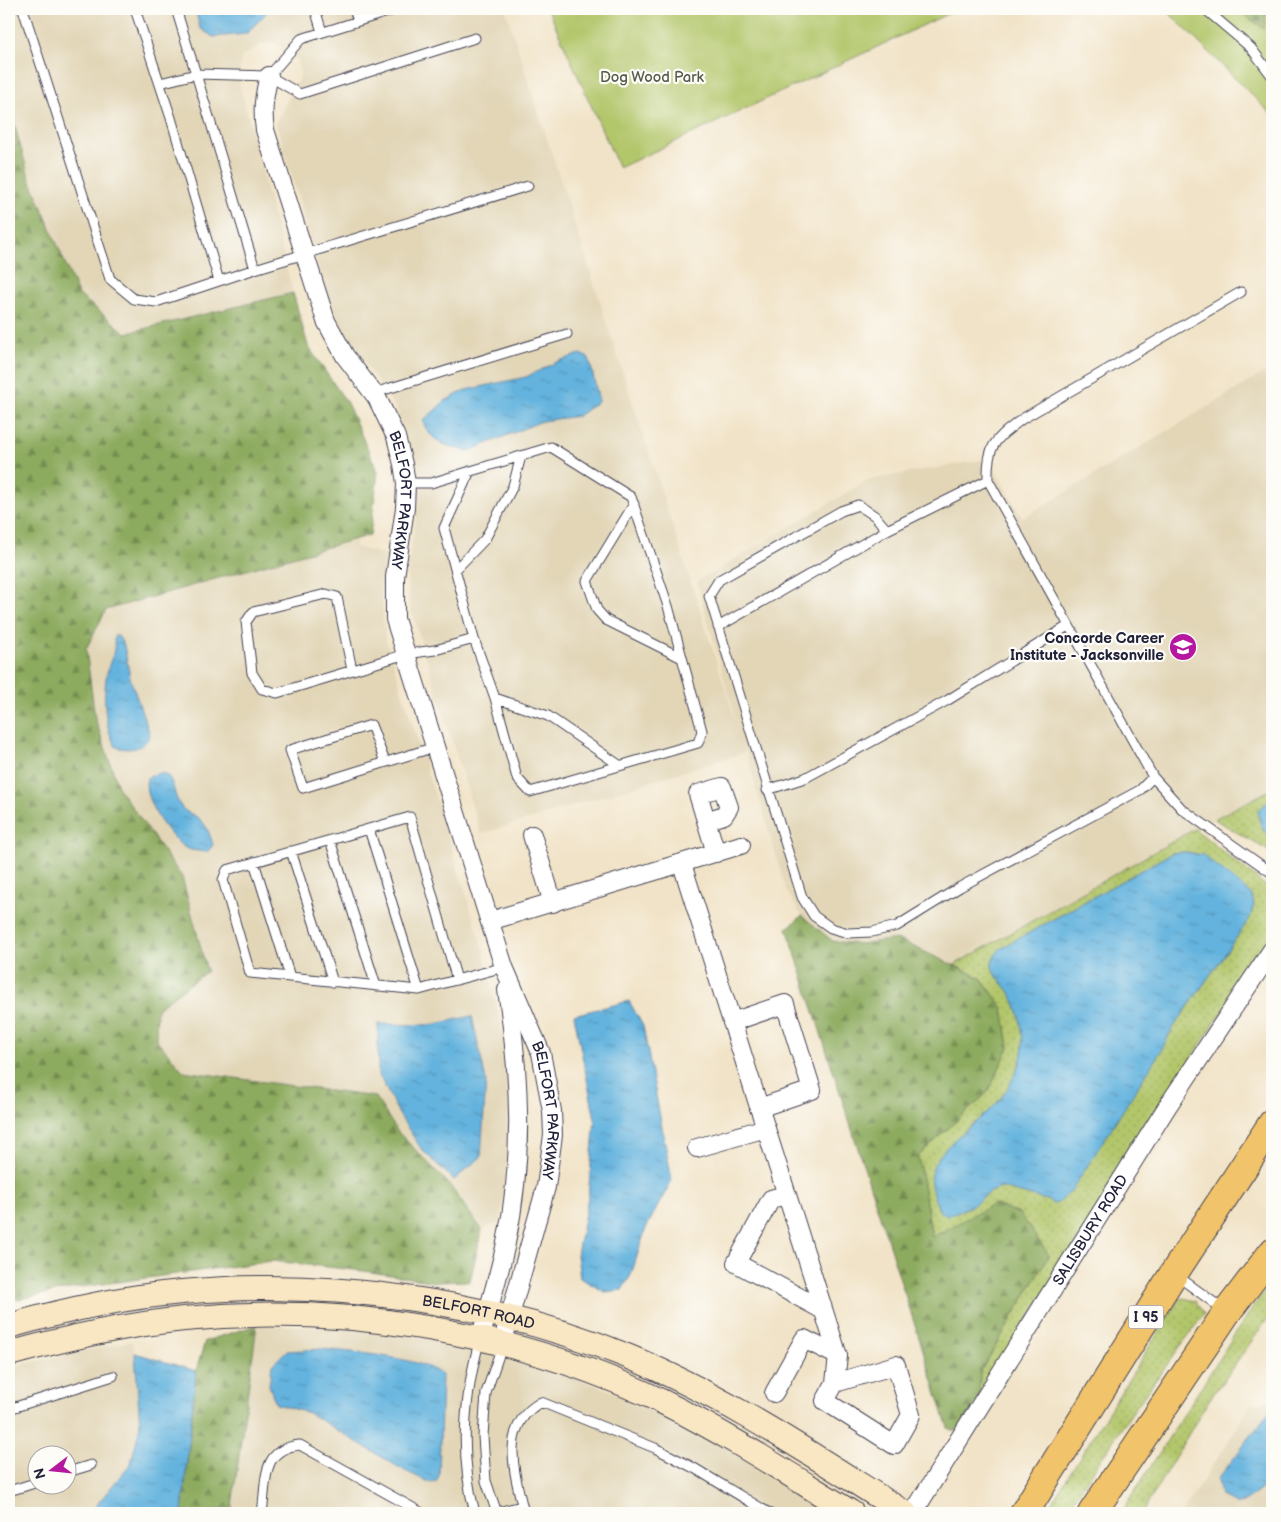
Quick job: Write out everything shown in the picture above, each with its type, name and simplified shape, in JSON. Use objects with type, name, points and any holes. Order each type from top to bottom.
[{"type":"highway","name":"I 95","points":[[1024,1513],[1174,1273],[1272,1124]]},
{"type":"highway","points":[[1092,1513],[1227,1312],[1272,1253]]},
{"type":"street","name":"BELFORT PARKWAY","points":[[269,76],[263,104],[265,130],[326,322],[334,338],[374,393],[396,437],[406,482],[405,508],[394,600],[395,619],[504,967],[541,1053],[548,1080],[553,1135],[551,1162],[542,1204],[498,1316],[491,1342]]},
{"type":"street","points":[[706,821],[716,853]]},
{"type":"street","points":[[532,835],[552,903]]},
{"type":"street","points":[[490,922],[741,845]]},
{"type":"street","points":[[682,864],[838,1356],[835,1383],[825,1401],[894,1445],[911,1415],[896,1365],[835,1383]]},
{"type":"street","name":"SALISBURY ROAD","points":[[913,1513],[1167,1107],[1272,950]]},
{"type":"street","name":"BELFORT PARKWAY","points":[[498,1316],[519,1134],[516,1054],[504,967]]},
{"type":"street","points":[[732,1022],[785,1004],[812,1090],[759,1108]]},
{"type":"street","points":[[697,1148],[766,1128]]},
{"type":"street","points":[[786,1195],[771,1199],[736,1263],[823,1310]]},
{"type":"street","name":"BELFORT ROAD","points":[[9,1326],[56,1312],[132,1298],[223,1289],[322,1289],[423,1301],[498,1316],[599,1346],[675,1378],[762,1426],[904,1513]]},
{"type":"street","name":"BELFORT ROAD","points":[[9,1354],[62,1339],[136,1325],[224,1316],[321,1317],[392,1322],[491,1342],[586,1370],[663,1402],[748,1449],[852,1513]]},
{"type":"street","points":[[774,1393],[804,1339],[838,1356]]},
{"type":"lane","points":[[23,9],[110,279],[134,299],[156,302],[255,269],[528,186]]},
{"type":"lane","points":[[135,9],[160,83],[219,281]]},
{"type":"lane","points":[[176,9],[255,269]]},
{"type":"lane","points":[[315,9],[322,32]]},
{"type":"lane","points":[[354,9],[358,21]]},
{"type":"lane","points":[[269,76],[301,39],[397,9]]},
{"type":"lane","points":[[1205,9],[1251,48],[1272,76]]},
{"type":"lane","points":[[160,83],[196,74],[269,76],[300,94],[475,38]]},
{"type":"lane","points":[[1241,292],[1022,419],[995,440],[987,459],[988,480],[1153,777],[1182,808],[1272,873]]},
{"type":"lane","points":[[374,393],[567,334]]},
{"type":"lane","points":[[406,482],[431,483],[470,471],[521,456],[550,447],[631,497],[668,606],[702,731],[698,743],[530,792],[517,778],[495,698],[474,639],[444,528],[470,471]]},
{"type":"lane","points":[[456,569],[485,539],[513,486],[521,456]]},
{"type":"lane","points":[[718,627],[887,530],[988,480]]},
{"type":"lane","points":[[634,504],[587,581],[597,610],[606,620],[682,658]]},
{"type":"lane","points":[[887,530],[875,516],[858,505],[841,511],[719,580],[709,596],[767,790],[802,897],[814,916],[831,928],[848,933],[872,932],[897,926],[960,887],[1140,790],[1153,777]]},
{"type":"lane","points":[[352,670],[337,597],[326,594],[254,612],[246,622],[252,673],[262,689],[277,693],[406,654],[435,650],[474,639]]},
{"type":"lane","points":[[767,790],[805,778],[940,705],[1068,626]]},
{"type":"lane","points":[[495,698],[548,716],[619,765]]},
{"type":"lane","points":[[385,762],[370,725],[290,750],[303,788],[435,747]]},
{"type":"lane","points":[[457,980],[410,817],[227,870],[223,880],[250,973],[419,990],[457,980],[504,967]]},
{"type":"lane","points":[[369,829],[419,990]]},
{"type":"lane","points":[[330,840],[376,986]]},
{"type":"lane","points":[[292,851],[333,982]]},
{"type":"lane","points":[[254,862],[290,977]]},
{"type":"lane","points":[[1174,1273],[1227,1312]]},
{"type":"lane","points":[[491,1342],[482,1436],[486,1481],[496,1513],[523,1509],[512,1447],[514,1432],[531,1408],[542,1402],[655,1448],[694,1468],[769,1513]]},
{"type":"lane","points":[[475,1513],[465,1460],[465,1415],[471,1372],[491,1342]]},
{"type":"lane","points":[[9,1409],[113,1376]]},
{"type":"lane","points":[[262,1513],[270,1460],[276,1452],[289,1446],[300,1445],[422,1513]]},
{"type":"lane","points":[[78,1469],[91,1465]]},
{"type":"lane","points":[[9,1491],[28,1485]]},
{"type":"shaded area","points":[[9,9],[505,9],[739,731],[697,582],[868,480],[988,459],[1023,518],[1272,368],[1272,789],[1214,819],[954,965],[897,939],[861,944],[840,942],[802,916],[786,890],[746,752],[481,834],[409,603],[407,566],[416,520],[418,477],[397,410],[349,339],[328,300],[276,122],[301,75],[296,58],[275,43],[264,43],[242,56],[238,78],[293,293],[126,333],[79,294],[29,177],[9,105]]},
{"type":"shaded area","points":[[357,539],[355,547],[387,555],[381,591],[385,637],[482,945],[506,1047],[511,1120],[501,1222],[482,1230],[448,1183],[399,1133],[375,1097],[183,1071],[156,1039],[157,1008],[182,877],[119,789],[95,718],[86,649],[106,610]]},
{"type":"shaded area","points":[[257,1325],[359,1328],[456,1343],[515,1357],[642,1402],[745,1456],[837,1513],[231,1513]],"holes":[[[443,1382],[431,1483],[405,1471],[309,1413],[276,1404]]]},
{"type":"shaded area","points":[[132,1341],[135,1353],[140,1426],[131,1463],[90,1513],[9,1513],[9,1367]]},
{"type":"shaded area","points":[[1272,1400],[1272,1408],[1218,1479],[1244,1502],[1272,1481],[1272,1513],[1182,1513],[1252,1404]]},
{"type":"green space","name":"Dog Wood Park","points":[[548,9],[958,9],[619,168]]},
{"type":"green space","points":[[1165,9],[1236,9],[1264,29],[1267,9],[1272,9],[1272,115]]},
{"type":"green space","points":[[1236,9],[1267,9],[1264,30]]},
{"type":"green space","points":[[9,105],[29,177],[78,294],[126,333],[293,293],[308,346],[347,403],[378,472],[370,535],[106,610],[86,649],[95,718],[119,789],[182,877],[207,971],[157,1008],[156,1039],[183,1071],[375,1097],[398,1132],[448,1183],[482,1230],[470,1281],[436,1282],[364,1271],[272,1261],[81,1287],[9,1301]]},
{"type":"green space","points":[[1272,789],[1272,799],[1258,810],[1263,830],[1272,838],[1272,853],[1214,819]]},
{"type":"green space","points":[[1195,829],[1272,891],[1272,939],[1200,1045],[979,1398],[980,1373],[1049,1255],[932,1237],[918,1156],[988,1092],[1009,1047],[1003,1008],[981,978],[954,965]],"holes":[[[1186,852],[1254,904],[1250,918],[1171,1031],[1162,1049],[1053,1203],[1002,1188],[991,1191],[973,1205],[957,1213],[940,1212],[931,1184],[934,1165],[947,1147],[1000,1100],[1013,1079],[1021,1059],[1023,1039],[1017,1008],[1009,991],[996,976],[992,966],[993,959],[1000,949],[1172,853]]]},
{"type":"green space","points":[[802,916],[833,941],[861,944],[897,939],[981,978],[1003,1008],[1009,1047],[988,1092],[918,1156],[932,1237],[994,1204],[1020,1214],[1049,1255],[980,1372],[979,1398],[958,1432],[948,1428],[787,928]]},
{"type":"green space","points":[[1272,1280],[1272,1313],[1207,1403],[1142,1513],[1121,1513],[1238,1329]]},
{"type":"green space","points":[[1179,1299],[1195,1301],[1204,1314],[1133,1411],[1065,1513],[1045,1513]]},
{"type":"green space","points":[[257,1325],[231,1513],[182,1513],[196,1371],[205,1341]]},
{"type":"water","points":[[195,9],[270,9],[246,34],[213,37],[200,28]]},
{"type":"water","points":[[580,354],[589,358],[599,401],[578,416],[542,421],[469,451],[454,448],[441,442],[430,434],[426,428],[423,421],[445,401],[466,390],[526,377],[559,361]]},
{"type":"water","points":[[115,635],[118,636],[124,645],[130,678],[150,735],[140,746],[131,749],[116,747],[109,730],[105,709],[106,678],[113,655]]},
{"type":"water","points":[[159,773],[166,774],[169,777],[182,808],[201,820],[206,827],[213,845],[207,852],[184,847],[157,816],[148,796],[146,786],[147,778]]},
{"type":"water","points":[[1272,799],[1272,838],[1262,826],[1258,810]]},
{"type":"water","points":[[1186,852],[1203,855],[1251,894],[1254,904],[1250,918],[1171,1031],[1162,1049],[1072,1190],[1058,1203],[1053,1204],[1047,1200],[1002,1188],[991,1191],[973,1205],[947,1216],[940,1212],[931,1184],[934,1165],[947,1147],[1000,1100],[1013,1079],[1021,1059],[1023,1039],[1020,1018],[1009,991],[996,976],[992,966],[993,959],[1000,949],[1172,853]]},
{"type":"water","points":[[629,1001],[643,1026],[672,1180],[646,1228],[631,1275],[622,1290],[605,1292],[580,1278],[577,1255],[588,1197],[595,1119],[574,1015]]},
{"type":"water","points":[[472,1016],[486,1081],[481,1157],[454,1180],[422,1150],[400,1116],[378,1073],[378,1024],[431,1025]]},
{"type":"water","points":[[322,1349],[385,1356],[419,1364],[442,1375],[439,1476],[436,1482],[431,1483],[405,1471],[309,1413],[276,1404],[269,1385],[272,1365],[286,1351]]},
{"type":"water","points":[[135,1353],[196,1371],[182,1513],[90,1513],[131,1463],[140,1426]]},
{"type":"water","points":[[1272,1408],[1272,1481],[1244,1502],[1235,1504],[1221,1496],[1218,1479]]},
{"type":"place","name":"Concorde Career Institute - Jacksonville","points":[[1183,647]]}]
